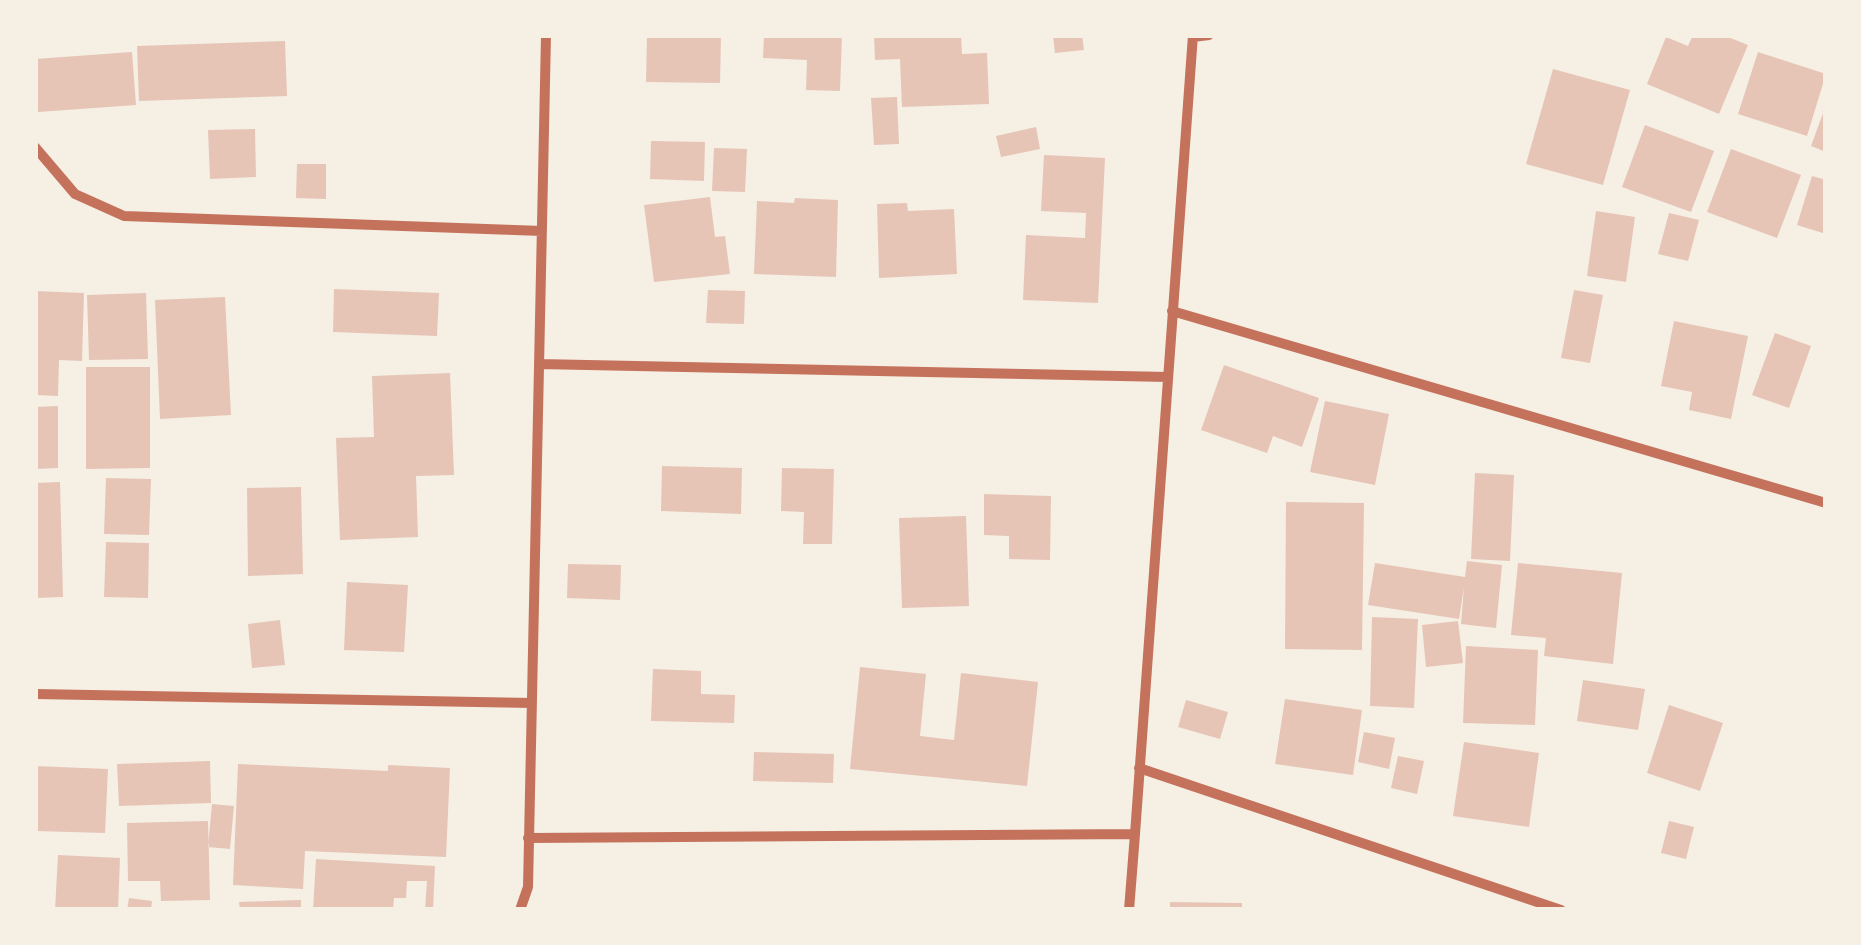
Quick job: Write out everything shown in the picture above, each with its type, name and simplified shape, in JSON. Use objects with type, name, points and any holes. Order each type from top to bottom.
[{"type":"street","points":[[520,910],[528,888],[546,35]]},
{"type":"street","points":[[1128,910],[1193,36],[1208,35]]},
{"type":"street","points":[[35,147],[75,194],[124,216],[542,231]]},
{"type":"street","points":[[1172,311],[1826,503]]},
{"type":"street","points":[[539,364],[1168,378]]},
{"type":"street","points":[[35,694],[532,703]]},
{"type":"street","points":[[1139,768],[1561,910]]},
{"type":"street","points":[[528,838],[1135,834]]},
{"type":"building","points":[[647,35],[721,35],[720,83],[646,82]]},
{"type":"building","points":[[764,35],[842,35],[840,91],[806,90],[807,60],[763,58]]},
{"type":"building","points":[[874,35],[961,35],[962,54],[987,53],[989,104],[902,107],[900,59],[875,60]]},
{"type":"building","points":[[1082,35],[1084,50],[1055,53],[1053,36]]},
{"type":"building","points":[[1693,35],[1723,35],[1748,45],[1719,114],[1647,84],[1666,37],[1688,46]]},
{"type":"building","points":[[285,41],[287,96],[139,101],[137,46]]},
{"type":"building","points":[[132,52],[136,105],[38,112],[35,59]]},
{"type":"building","points":[[1758,52],[1826,74],[1807,136],[1738,114]]},
{"type":"building","points":[[1553,69],[1630,90],[1603,185],[1526,164]]},
{"type":"building","points":[[897,97],[899,144],[874,145],[871,98]]},
{"type":"building","points":[[1826,105],[1826,152],[1811,146]]},
{"type":"building","points":[[1645,125],[1714,151],[1691,212],[1622,187]]},
{"type":"building","points":[[1036,127],[1040,149],[1001,157],[996,136]]},
{"type":"building","points":[[255,129],[256,177],[210,179],[208,130]]},
{"type":"building","points":[[651,141],[705,142],[704,181],[650,179]]},
{"type":"building","points":[[714,148],[747,149],[745,192],[712,191]]},
{"type":"building","points":[[1731,149],[1801,175],[1777,238],[1707,212]]},
{"type":"building","points":[[1044,155],[1105,158],[1098,303],[1023,300],[1026,235],[1085,238],[1086,213],[1041,211]]},
{"type":"building","points":[[297,164],[326,164],[326,199],[296,198]]},
{"type":"building","points":[[1812,176],[1826,180],[1826,234],[1797,225]]},
{"type":"building","points":[[710,197],[715,237],[725,236],[730,274],[654,282],[644,205]]},
{"type":"building","points":[[795,198],[838,200],[836,277],[754,274],[757,201],[794,203]]},
{"type":"building","points":[[907,203],[908,211],[954,209],[957,274],[879,278],[877,204]]},
{"type":"building","points":[[1596,211],[1635,217],[1626,282],[1587,276]]},
{"type":"building","points":[[1669,213],[1699,220],[1688,261],[1658,254]]},
{"type":"building","points":[[334,289],[439,293],[437,336],[333,332]]},
{"type":"building","points":[[708,290],[745,291],[744,324],[706,323]]},
{"type":"building","points":[[1574,290],[1603,295],[1590,363],[1561,358]]},
{"type":"building","points":[[35,291],[84,293],[82,361],[59,360],[58,396],[35,395]]},
{"type":"building","points":[[146,293],[148,359],[89,360],[87,295]]},
{"type":"building","points":[[225,297],[231,415],[160,419],[155,300]]},
{"type":"building","points":[[1674,321],[1748,336],[1731,419],[1689,410],[1692,392],[1661,386]]},
{"type":"building","points":[[1775,333],[1811,346],[1789,408],[1752,395]]},
{"type":"building","points":[[1224,365],[1319,398],[1302,447],[1273,436],[1267,453],[1201,430]]},
{"type":"building","points":[[86,367],[150,367],[150,468],[86,469]]},
{"type":"building","points":[[450,373],[454,475],[416,476],[418,537],[340,540],[336,438],[374,437],[372,376]]},
{"type":"building","points":[[1325,401],[1389,414],[1375,485],[1310,472]]},
{"type":"building","points":[[58,406],[58,468],[35,469],[35,407]]},
{"type":"building","points":[[662,466],[742,468],[741,514],[661,511]]},
{"type":"building","points":[[782,468],[834,469],[832,544],[803,544],[804,512],[781,511]]},
{"type":"building","points":[[1475,473],[1514,475],[1510,561],[1471,559]]},
{"type":"building","points":[[106,478],[151,479],[149,535],[104,534]]},
{"type":"building","points":[[60,482],[63,597],[35,598],[35,483]]},
{"type":"building","points":[[301,487],[303,574],[248,576],[247,488]]},
{"type":"building","points":[[984,494],[1051,496],[1050,560],[1009,559],[1009,536],[984,535]]},
{"type":"building","points":[[1286,502],[1364,503],[1362,650],[1285,649]]},
{"type":"building","points":[[966,516],[969,606],[902,608],[899,518]]},
{"type":"building","points":[[106,542],[149,543],[148,598],[104,597]]},
{"type":"building","points":[[1467,561],[1502,565],[1496,628],[1461,624],[1464,587],[1459,619],[1368,605],[1375,563],[1465,577]]},
{"type":"building","points":[[1518,563],[1622,573],[1613,664],[1544,656],[1546,638],[1511,635]]},
{"type":"building","points":[[568,564],[621,565],[620,600],[567,598]]},
{"type":"building","points":[[347,582],[408,585],[404,652],[344,650]]},
{"type":"building","points":[[1372,617],[1418,619],[1414,708],[1370,706]]},
{"type":"building","points":[[280,620],[285,665],[252,668],[248,624]]},
{"type":"building","points":[[1458,621],[1463,663],[1426,667],[1422,625]]},
{"type":"building","points":[[1466,646],[1538,650],[1535,725],[1463,723]]},
{"type":"building","points":[[860,667],[926,674],[920,736],[954,740],[961,673],[1038,682],[1027,786],[850,769]]},
{"type":"building","points":[[653,669],[701,671],[701,694],[735,695],[734,723],[651,721]]},
{"type":"building","points":[[1583,680],[1645,689],[1638,730],[1577,721]]},
{"type":"building","points":[[1285,699],[1362,710],[1353,775],[1275,764]]},
{"type":"building","points":[[1186,700],[1228,712],[1220,739],[1178,727]]},
{"type":"building","points":[[1669,705],[1723,723],[1700,791],[1647,773]]},
{"type":"building","points":[[1364,732],[1395,738],[1389,769],[1358,762]]},
{"type":"building","points":[[1464,742],[1539,753],[1529,827],[1453,816]]},
{"type":"building","points":[[754,752],[834,754],[833,783],[753,781]]},
{"type":"building","points":[[1398,756],[1424,761],[1417,794],[1391,788]]},
{"type":"building","points":[[210,761],[211,803],[119,806],[117,764]]},
{"type":"building","points":[[238,764],[388,771],[388,765],[450,768],[446,857],[305,851],[303,889],[233,885]]},
{"type":"building","points":[[35,766],[108,769],[105,833],[35,831]]},
{"type":"building","points":[[212,804],[234,806],[230,849],[208,847]]},
{"type":"building","points":[[208,821],[210,900],[161,901],[160,881],[128,881],[127,823]]},
{"type":"building","points":[[1669,821],[1694,827],[1686,859],[1661,853]]},
{"type":"building","points":[[58,855],[120,858],[118,910],[55,910]]},
{"type":"building","points":[[316,859],[435,866],[433,910],[425,910],[427,881],[407,881],[406,898],[394,898],[393,910],[313,910]]},
{"type":"building","points":[[129,898],[152,901],[151,910],[127,910]]},
{"type":"building","points":[[301,900],[301,910],[240,910],[239,902]]},
{"type":"building","points":[[1170,902],[1242,903],[1242,910],[1170,910]]}]
